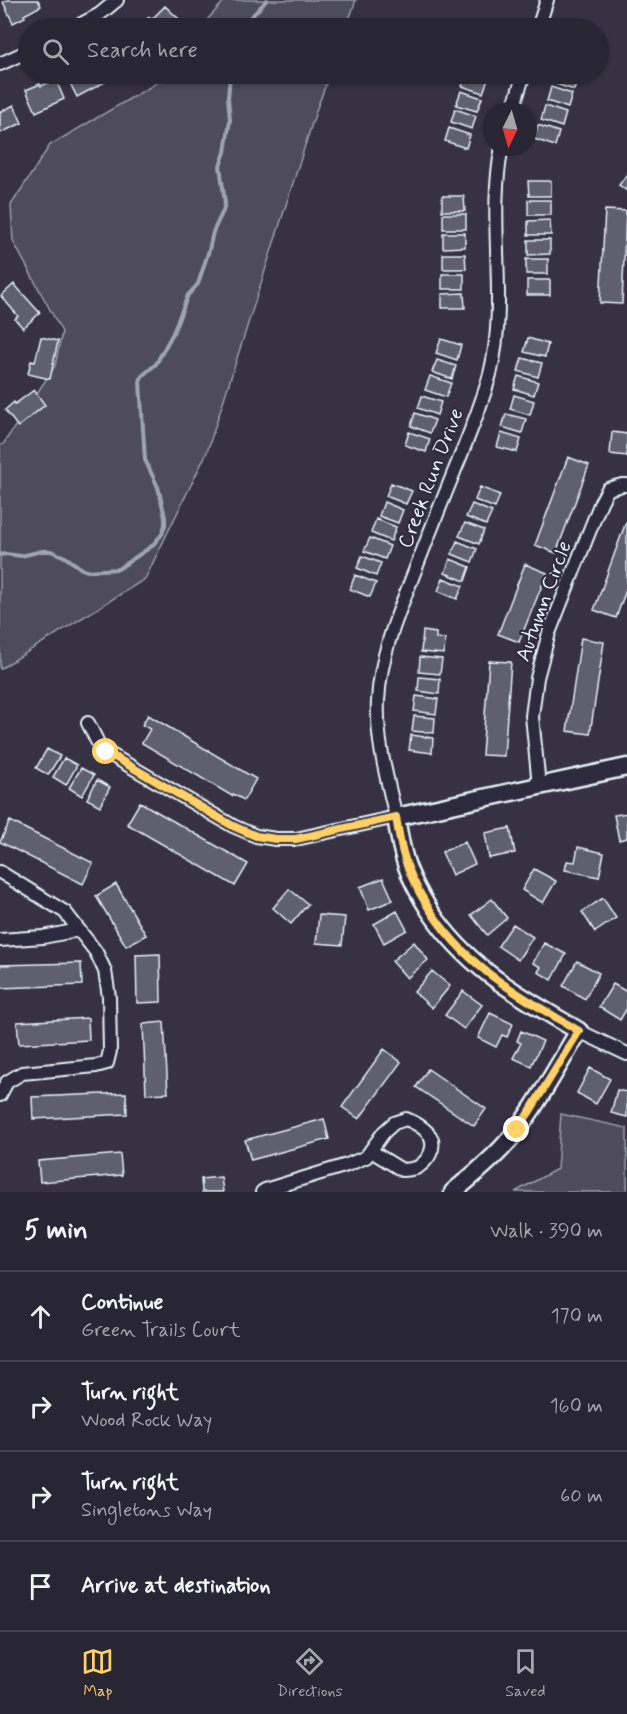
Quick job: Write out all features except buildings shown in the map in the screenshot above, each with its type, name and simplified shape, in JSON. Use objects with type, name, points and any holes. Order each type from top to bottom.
[{"type":"street","points":[[93,18],[117,0]]},
{"type":"street","points":[[541,18],[547,0]]},
{"type":"street","points":[[0,64],[18,56]]},
{"type":"street","points":[[515,102],[521,84]]},
{"type":"street","name":"Creek Run Drive","points":[[396,817],[379,736],[378,702],[381,671],[395,621],[473,425],[491,370],[497,327],[497,192],[501,156]]},
{"type":"street","name":"Autumn Circle","points":[[539,786],[532,716],[537,678],[549,633],[601,501],[608,489],[627,485]]},
{"type":"street","points":[[88,723],[99,745],[106,752],[233,826],[256,836],[276,839],[296,839],[627,767]]},
{"type":"street","points":[[396,817],[403,854],[415,884],[429,910],[466,956],[510,990],[579,1031],[627,1054]]},
{"type":"street","points":[[0,872],[65,912],[80,930],[96,952],[105,971],[110,1020],[110,1051],[107,1062],[96,1066],[22,1073],[7,1082],[0,1095]]},
{"type":"street","points":[[0,940],[43,937],[80,930]]},
{"type":"street","points":[[453,1192],[501,1149],[517,1130],[579,1031]]},
{"type":"street","points":[[262,1192],[366,1157],[371,1150],[384,1132],[394,1123],[406,1119],[419,1124],[429,1133],[433,1145],[429,1157],[418,1167],[402,1170],[371,1150]]},
{"type":"shaded area","points":[[225,0],[356,0],[350,18],[209,18]]},
{"type":"shaded area","points":[[155,84],[326,84],[207,452],[145,579],[0,669],[0,446],[55,366],[62,332],[13,241],[11,205],[50,145]]},
{"type":"shaded area","points":[[561,1114],[627,1128],[627,1192],[515,1192],[557,1169]]},
{"type":"waterway","points":[[251,18],[267,0]]},
{"type":"waterway","points":[[0,555],[21,556],[51,551],[87,571],[118,569],[152,546],[162,534],[165,517],[158,487],[145,460],[140,382],[142,376],[156,364],[173,333],[188,295],[198,284],[213,232],[223,211],[225,203],[220,166],[225,152],[230,120],[229,84]]},
{"type":"route","points":[[106,752],[233,826],[256,836],[296,839],[396,817],[403,854],[415,884],[429,910],[451,939],[483,971],[510,990],[579,1031],[517,1130]]}]
